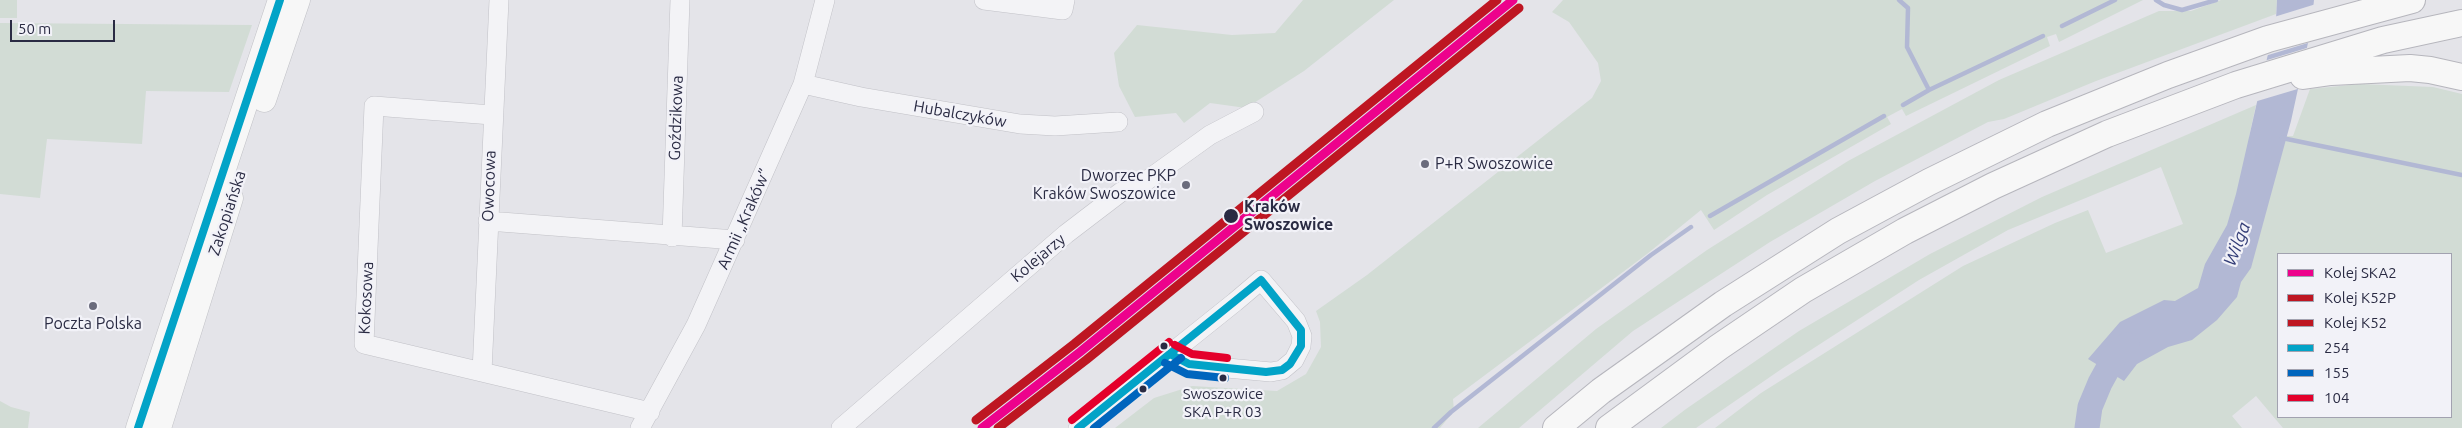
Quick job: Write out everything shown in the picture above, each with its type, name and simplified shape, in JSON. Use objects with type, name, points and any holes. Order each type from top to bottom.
[{"type":"highway","points":[[1556,428],[1601,391],[1723,304],[1784,264],[1877,209],[2047,124],[2240,48],[2338,19],[2412,0]]},
{"type":"highway","points":[[1609,428],[1668,383],[1758,320],[1828,276],[1905,231],[2051,158],[2116,130],[2236,85],[2332,63],[2462,22]]},
{"type":"highway","points":[[2332,63],[2430,70],[2462,77]]},
{"type":"main road","name":"Zakopiańska","points":[[138,428],[280,0]]},
{"type":"main road","name":"Zakopiańska","points":[[159,428],[192,319],[298,0]]},
{"type":"street","name":"Owocowa","points":[[482,372],[492,115],[499,0]]},
{"type":"street","name":"Goździkowa","points":[[672,237],[680,0]]},
{"type":"street","name":"Armii „Kraków”","points":[[640,428],[696,326],[803,84],[825,0]]},
{"type":"street","points":[[984,0],[1063,10],[1065,0]]},
{"type":"street","name":"Hubalczyków","points":[[803,84],[880,100],[1020,124],[1055,126],[1118,122]]},
{"type":"street","name":"Kokosowa","points":[[492,115],[374,106],[364,344],[650,412]]},
{"type":"street","name":"Kolejarzy","points":[[840,428],[1066,234],[1121,192],[1146,181],[1210,135],[1254,112]]},
{"type":"street","points":[[488,221],[672,237],[735,240]]},
{"type":"street","points":[[1078,428],[1261,280],[1296,321],[1302,341],[1299,351],[1286,367],[1271,372],[1194,364],[1178,360],[1170,354]]},
{"type":"shaded area","points":[[0,0],[17,0],[17,18],[0,18]]},
{"type":"shaded area","points":[[1303,0],[1394,0],[1304,71],[1246,108],[1210,103],[1184,123],[1176,113],[1135,117],[1119,86],[1114,53],[1137,25],[1232,35],[1275,33]]},
{"type":"shaded area","points":[[1563,0],[2143,0],[2059,42],[2056,34],[2047,37],[2050,46],[1906,116],[1902,109],[1887,117],[1891,124],[1767,195],[1714,230],[1701,210],[1647,254],[1453,399],[1454,411],[1440,428],[1115,428],[1154,398],[1192,386],[1277,391],[1306,374],[1321,347],[1320,322],[1316,311],[1367,275],[1592,98],[1601,81],[1598,63],[1569,22],[1552,12]]},
{"type":"shaded area","points":[[2221,0],[2277,0],[2276,14],[2096,81],[2004,119],[1988,122],[1875,181],[1770,242],[1633,331],[1519,428],[1478,428],[1596,329],[1707,250],[1848,161],[1999,80],[2159,11],[2191,11]]},
{"type":"shaded area","points":[[0,23],[252,25],[229,92],[146,91],[142,144],[47,139],[40,198],[0,194]]},
{"type":"shaded area","points":[[2360,84],[2433,87],[2462,94],[2462,428],[2283,428],[2256,396],[2232,416],[2242,428],[1715,428],[1761,393],[1963,266],[2055,223],[2088,210],[2106,253],[2183,224],[2161,167],[2008,230],[1919,280],[1783,368],[1696,428],[1661,428],[1799,331],[1930,254],[2042,197],[2256,105],[2249,137],[2293,136],[2310,89]]},
{"type":"shaded area","points":[[0,401],[11,407],[30,412],[28,428],[0,428]]},
{"type":"water","points":[[2277,0],[2314,0],[2311,29],[2291,121],[2251,268],[2241,282],[2237,297],[2217,320],[2192,340],[2168,347],[2137,364],[2124,381],[2088,359],[2120,322],[2164,300],[2175,301],[2198,288],[2205,264],[2227,225],[2236,194],[2276,19]]},
{"type":"pier","points":[[2316,4],[2311,42],[2265,56],[2274,17]]},
{"type":"pier","points":[[2310,47],[2301,88],[2254,102],[2264,61]]},
{"type":"waterway","points":[[1899,0],[1908,8],[1907,47],[1929,90]]},
{"type":"waterway","points":[[2062,26],[2115,0]]},
{"type":"waterway","points":[[2156,0],[2164,5],[2182,10],[2216,0]]},
{"type":"waterway","points":[[1903,105],[1929,90],[2043,36]]},
{"type":"waterway","points":[[1710,216],[1884,116]]},
{"type":"waterway","points":[[2282,138],[2462,175]]},
{"type":"waterway","points":[[1434,428],[1451,412],[1651,255],[1691,227]]},
{"type":"waterway","name":"Wilga","points":[[2087,428],[2090,407],[2100,383],[2116,354],[2127,345]]},
{"type":"rail line","name":"K52","points":[[976,420],[1074,344],[1497,0]]},
{"type":"rail line","name":"SKA2","points":[[982,428],[1080,352],[1513,0]]},
{"type":"rail line","name":"K52P","points":[[998,428],[1086,360],[1519,8]]},
{"type":"transit line","name":"254","points":[[138,428],[280,0]]},
{"type":"transit line","name":"254","points":[[1170,354],[1189,364],[1266,372],[1282,370],[1290,364],[1301,346],[1301,330],[1261,280]]},
{"type":"transit line","name":"254","points":[[1078,428],[1261,280]]},
{"type":"transit line","name":"104","points":[[1072,420],[1169,342]]},
{"type":"transit line","name":"104","points":[[1175,345],[1192,354],[1227,358]]},
{"type":"transit line","name":"155","points":[[1094,428],[1181,358]]},
{"type":"transit line","name":"155","points":[[1165,363],[1187,374],[1225,378]]},
{"type":"place","name":"P+R Swoszowice","points":[[1425,164]]},
{"type":"place","name":"Dworzec PKP Kraków Swoszowice","points":[[1186,185]]},
{"type":"place","name":"Kraków Swoszowice","points":[[1231,216]]},
{"type":"place","name":"Poczta Polska","points":[[93,306]]},
{"type":"place","name":"Swoszowice SKA P+R 03","points":[[1223,378]]}]
